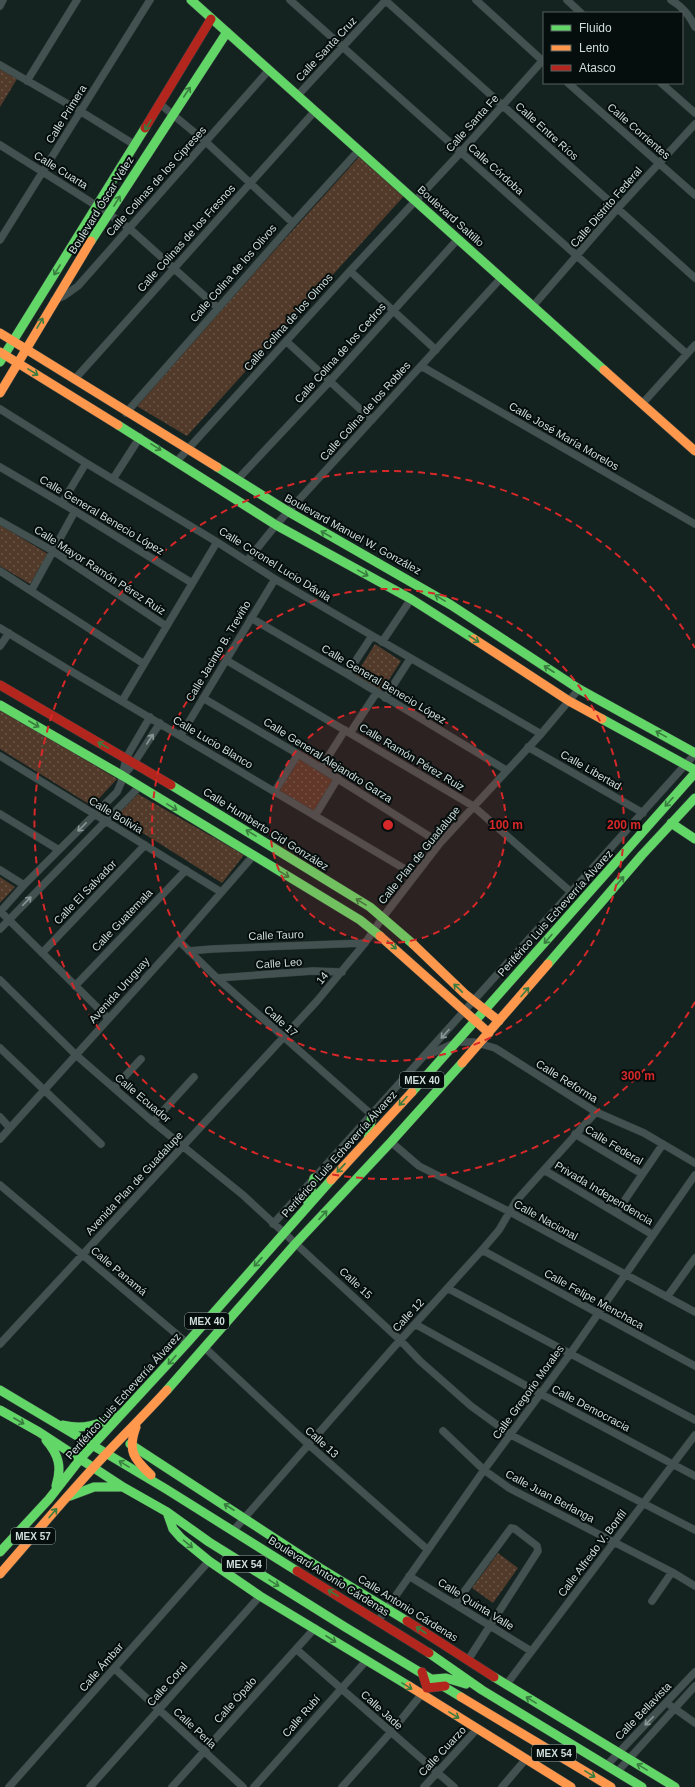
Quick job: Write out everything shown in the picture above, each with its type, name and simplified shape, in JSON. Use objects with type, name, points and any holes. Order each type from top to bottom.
[{"type":"street","points":[[0,6],[3,0]]},
{"type":"street","points":[[27,80],[77,0]]},
{"type":"street","name":"Calle Primera","points":[[0,240],[150,0]]},
{"type":"street","name":"Boulevard Saltillo","points":[[191,0],[695,451]]},
{"type":"street","name":"Calle Córdoba","points":[[290,0],[342,48],[687,354]]},
{"type":"street","name":"Calle Santa Cruz","points":[[298,96],[385,0]]},
{"type":"street","name":"Calle Entre Ríos","points":[[385,0],[695,278]]},
{"type":"street","points":[[476,0],[543,60]]},
{"type":"street","points":[[567,0],[579,12]]},
{"type":"street","points":[[671,0],[680,5],[689,16],[695,27]]},
{"type":"street","name":"Boulevard Óscar Vélez","points":[[2,356],[13,341],[135,145],[211,19]]},
{"type":"street","name":"Boulevard Óscar Vélez","points":[[0,393],[54,300],[172,114],[227,32]]},
{"type":"street","name":"Calle Santa Fe","points":[[415,200],[543,62]]},
{"type":"street","points":[[0,65],[80,111],[135,145]]},
{"type":"street","name":"Calle Colinas de los Cipreses","points":[[54,300],[64,296],[78,286],[269,70]]},
{"type":"street","name":"Calle Corrientes","points":[[569,84],[695,195]]},
{"type":"street","points":[[662,84],[695,113]]},
{"type":"street","points":[[160,104],[206,142],[292,223]]},
{"type":"street","name":"Calle Colinas de los Fresnos","points":[[74,380],[315,110]]},
{"type":"street","name":"Calle Distrito Federal","points":[[534,306],[618,208],[695,124]]},
{"type":"street","name":"Calle Cuarta","points":[[0,145],[44,171],[128,228],[174,267],[218,308]]},
{"type":"street","name":"Calle Colina de los Olivos","points":[[126,413],[292,223],[359,150]]},
{"type":"street","name":"Calle Colina de los Olmos","points":[[177,461],[415,200]]},
{"type":"street","name":"Calle Colina de los Cedros","points":[[237,480],[330,381],[458,239]]},
{"type":"street","points":[[350,271],[394,309],[436,350]]},
{"type":"street","name":"Calle Colina de los Robles","points":[[247,561],[276,525],[501,278]]},
{"type":"street","name":"Boulevard Manuel W. González","points":[[0,333],[126,413],[188,449],[288,512],[420,586],[579,689],[695,753]]},
{"type":"street","points":[[286,341],[372,420]]},
{"type":"street","points":[[642,404],[695,345]]},
{"type":"street","points":[[2,356],[18,362],[177,461],[276,525],[412,599],[569,701],[695,770]]},
{"type":"street","name":"Calle José María Morelos","points":[[421,366],[695,524]]},
{"type":"street","name":"Calle Coronel Lucio Dávila","points":[[0,409],[275,579],[540,734]]},
{"type":"street","points":[[113,479],[140,438]]},
{"type":"street","points":[[62,503],[86,463]]},
{"type":"street","name":"Calle General Benecio López","points":[[0,467],[75,510],[192,583]]},
{"type":"street","points":[[31,591],[75,510]]},
{"type":"street","name":"Calle Mayor Ramón Pérez Ruiz","points":[[0,521],[53,551],[166,626]]},
{"type":"street","points":[[122,701],[217,542]]},
{"type":"street","points":[[0,571],[144,664]]},
{"type":"street","name":"Calle Jacinto B. Treviño","points":[[181,735],[275,579]]},
{"type":"street","points":[[382,642],[412,599]]},
{"type":"street","name":"Calle General Benecio López","points":[[251,618],[506,770]]},
{"type":"street","name":"Calle Lucio Blanco","points":[[0,628],[415,875]]},
{"type":"street","points":[[0,646],[9,633]]},
{"type":"street","points":[[347,674],[372,636]]},
{"type":"street","points":[[385,698],[410,659]]},
{"type":"street","name":"Calle Ramón Pérez Ruiz","points":[[226,660],[473,806],[572,893]]},
{"type":"street","name":"Calle Humberto Cid González","points":[[0,685],[126,758],[272,846],[383,917],[473,1002],[499,1021]]},
{"type":"street","name":"Calle Plan de Guadalupe","points":[[374,930],[440,844],[506,770],[528,748],[579,689]]},
{"type":"street","points":[[321,768],[377,692]]},
{"type":"street","name":"Calle General Alejandro Garza","points":[[203,698],[338,778],[440,844]]},
{"type":"street","points":[[0,705],[123,776],[374,930],[489,1033]]},
{"type":"street","points":[[108,1018],[9,919],[0,912],[58,850],[117,792],[123,776],[126,758],[150,717]]},
{"type":"street","points":[[123,776],[134,763],[160,723]]},
{"type":"street","name":"Calle Libertad","points":[[528,748],[643,813]]},
{"type":"street","points":[[273,1224],[572,893],[695,753]]},
{"type":"street","points":[[276,791],[298,754]]},
{"type":"street","name":"Calle Bolivia","points":[[0,756],[221,892]]},
{"type":"street","name":"Periférico Luis Echeverría Álvarez","points":[[0,1552],[49,1498],[80,1458],[187,1343],[307,1206],[457,1042],[695,773]]},
{"type":"street","points":[[315,816],[338,778]]},
{"type":"street","points":[[0,929],[105,820],[139,787]]},
{"type":"street","name":"MEX 40","points":[[106,1454],[138,1423],[296,1243],[391,1142],[489,1033],[671,823],[695,798]]},
{"type":"street","points":[[0,814],[58,850]]},
{"type":"street","points":[[671,823],[695,839]]},
{"type":"street","name":"Calle El Salvador","points":[[42,953],[145,845]]},
{"type":"street","points":[[262,861],[272,846]]},
{"type":"street","name":"Avenida Uruguay","points":[[0,1139],[179,941],[253,856]]},
{"type":"street","points":[[0,870],[24,885]]},
{"type":"street","name":"Calle Guatemala","points":[[75,986],[186,870]]},
{"type":"street","name":"14","points":[[284,1038],[342,972],[374,930]]},
{"type":"street","name":"Calle 17","points":[[179,941],[217,978],[372,1115]]},
{"type":"street","name":"Calle Tauro","points":[[189,951],[212,948],[365,943]]},
{"type":"street","name":"Calle Leo","points":[[217,978],[313,971],[342,972]]},
{"type":"street","name":"Calle Ecuador","points":[[0,980],[76,1055],[153,1122],[243,1195],[273,1224],[296,1243]]},
{"type":"street","name":"Avenida Plan de Guadalupe","points":[[0,1344],[284,1038]]},
{"type":"street","name":"Calle Reforma","points":[[424,1056],[457,1042],[480,1043],[494,1048],[596,1112],[644,1133],[695,1163]]},
{"type":"street","points":[[0,1048],[101,1144]]},
{"type":"street","points":[[114,1088],[141,1059]]},
{"type":"street","points":[[153,1122],[194,1076]]},
{"type":"street","name":"Calle 12","points":[[233,1531],[400,1340],[482,1250],[499,1230],[516,1201],[596,1112]]},
{"type":"street","points":[[368,1140],[372,1115]]},
{"type":"street","points":[[0,1117],[10,1128]]},
{"type":"street","name":"Calle Federal","points":[[575,1134],[642,1174]]},
{"type":"street","name":"Calle Nacional","points":[[391,1142],[419,1166],[510,1212],[695,1312]]},
{"type":"street","points":[[616,1213],[663,1144]]},
{"type":"street","name":"Privada Independencia","points":[[544,1170],[653,1235]]},
{"type":"street","name":"Calle Gregorio Morales","points":[[378,1621],[484,1470],[570,1354],[695,1175]]},
{"type":"street","points":[[307,1206],[314,1178]]},
{"type":"street","name":"Calle Panamá","points":[[0,1185],[187,1343]]},
{"type":"street","name":"Calle 15","points":[[296,1243],[400,1340],[420,1361],[471,1406],[511,1435],[695,1530]]},
{"type":"street","name":"Calle Felipe Menchaca","points":[[482,1250],[695,1366]]},
{"type":"street","points":[[667,1297],[695,1258]]},
{"type":"street","points":[[448,1288],[695,1420]]},
{"type":"street","name":"Calle Democracia","points":[[415,1324],[541,1394],[695,1476]]},
{"type":"street","name":"Calle 13","points":[[205,1348],[308,1444],[428,1550]]},
{"type":"street","name":"Boulevard Antonio Cárdenas","points":[[0,1390],[166,1489],[430,1654],[482,1690],[618,1771],[642,1787]]},
{"type":"street","points":[[3,1412],[16,1399]]},
{"type":"street","points":[[53,1422],[74,1427],[91,1427],[104,1422],[128,1408]]},
{"type":"street","name":"MEX 54","points":[[3,1412],[39,1432],[123,1487],[167,1512],[209,1542],[345,1627],[422,1672],[434,1672],[445,1686],[491,1716],[611,1787]]},
{"type":"street","points":[[138,1423],[132,1435],[130,1444],[132,1453],[135,1460],[166,1489]]},
{"type":"street","name":"Calle Juan Berlanga","points":[[443,1431],[495,1479],[522,1495],[672,1572],[695,1586]]},
{"type":"street","points":[[39,1432],[55,1452],[60,1466],[60,1475],[49,1498]]},
{"type":"street","name":"Calle Alfredo V. Bonfil","points":[[506,1685],[695,1435]]},
{"type":"street","name":"Calle Antonio Cárdenas","points":[[130,1444],[320,1568],[386,1608],[506,1685],[675,1787]]},
{"type":"street","name":"MEX 57","points":[[0,1574],[106,1454]]},
{"type":"street","points":[[66,1498],[84,1490],[94,1488],[123,1487]]},
{"type":"street","points":[[167,1512],[173,1529],[209,1561],[260,1596],[315,1628],[420,1695],[571,1787]]},
{"type":"street","points":[[455,1604],[508,1530],[515,1529],[537,1546],[538,1551],[489,1625],[468,1660]]},
{"type":"street","name":"Calle Ámbar","points":[[12,1786],[209,1561]]},
{"type":"street","points":[[652,1601],[672,1572]]},
{"type":"street","name":"Calle Quinta Valle","points":[[409,1576],[531,1651]]},
{"type":"street","name":"Calle Coral","points":[[90,1787],[260,1596]]},
{"type":"street","name":"Calle Ópalo","points":[[172,1787],[315,1628]]},
{"type":"street","name":"Calle Jade","points":[[296,1649],[454,1787]]},
{"type":"street","points":[[342,1787],[391,1732],[426,1688],[434,1672],[430,1654]]},
{"type":"street","name":"Calle Rubí","points":[[254,1787],[366,1661]]},
{"type":"street","name":"Calle Perla","points":[[114,1668],[243,1787]]},
{"type":"street","points":[[422,1672],[426,1688]]},
{"type":"street","points":[[434,1672],[482,1690]]},
{"type":"street","name":"Calle Bellavista","points":[[607,1765],[695,1672]]},
{"type":"street","points":[[426,1688],[445,1686]]},
{"type":"street","name":"Calle Bellavista","points":[[618,1771],[695,1686]]},
{"type":"street","points":[[666,1703],[695,1723]]},
{"type":"street","name":"Calle Cuarzo","points":[[424,1787],[477,1729]]},
{"type":"street","points":[[502,1787],[526,1759]]},
{"type":"shaded area","points":[[0,69],[17,79],[0,107]]},
{"type":"shaded area","points":[[359,157],[404,196],[187,436],[135,405]]},
{"type":"shaded area","points":[[0,525],[48,554],[30,584],[0,566]]},
{"type":"shaded area","points":[[375,644],[401,661],[381,692],[355,676]]},
{"type":"shaded area","points":[[0,708],[117,779],[92,806],[0,749]]},
{"type":"shaded area","points":[[303,752],[339,773],[311,817],[276,796]]},
{"type":"shaded area","points":[[138,794],[244,855],[222,883],[116,816]]},
{"type":"shaded area","points":[[0,877],[15,887],[0,903]]},
{"type":"shaded area","points":[[498,1553],[518,1568],[493,1603],[472,1588]]},
{"type":"traffic: fast","points":[[191,0],[604,370]]},
{"type":"traffic: fast","points":[[91,241],[227,32]]},
{"type":"traffic: fast","points":[[0,362],[145,128]]},
{"type":"traffic: fast","points":[[118,425],[276,525],[411,599],[474,639]]},
{"type":"traffic: fast","points":[[217,467],[289,512],[451,605],[579,689],[695,753]]},
{"type":"traffic: fast","points":[[0,705],[123,776],[360,920],[380,936]]},
{"type":"traffic: fast","points":[[602,719],[695,770]]},
{"type":"traffic: fast","points":[[412,1092],[695,773]]},
{"type":"traffic: fast","points":[[171,785],[370,907],[413,944]]},
{"type":"traffic: fast","points":[[548,964],[642,855],[695,798]]},
{"type":"traffic: fast","points":[[671,823],[695,839]]},
{"type":"traffic: fast","points":[[167,1390],[296,1243],[391,1142],[462,1063]]},
{"type":"traffic: fast","points":[[368,1140],[372,1115]]},
{"type":"traffic: fast","points":[[308,1203],[314,1178]]},
{"type":"traffic: fast","points":[[0,1552],[49,1499],[81,1458],[187,1343],[331,1180]]},
{"type":"traffic: fast","points":[[0,1390],[166,1489],[297,1571]]},
{"type":"traffic: fast","points":[[0,1410],[39,1432],[123,1487],[167,1512],[209,1542],[461,1697]]},
{"type":"traffic: fast","points":[[63,1425],[77,1427],[91,1426],[117,1415]]},
{"type":"traffic: fast","points":[[46,1440],[54,1451],[58,1462],[59,1473],[56,1486]]},
{"type":"traffic: fast","points":[[130,1444],[320,1568],[407,1621]]},
{"type":"traffic: fast","points":[[70,1496],[94,1487],[123,1487]]},
{"type":"traffic: fast","points":[[167,1512],[173,1529],[181,1538],[209,1561],[260,1596],[409,1686]]},
{"type":"traffic: fast","points":[[429,1653],[482,1690],[642,1787]]},
{"type":"traffic: fast","points":[[494,1677],[675,1787]]},
{"type":"traffic: fast","points":[[434,1679],[446,1678],[466,1684]]},
{"type":"traffic: slow","points":[[0,393],[91,241]]},
{"type":"traffic: slow","points":[[0,333],[217,467]]},
{"type":"traffic: slow","points":[[0,352],[118,425]]},
{"type":"traffic: slow","points":[[604,370],[695,451]]},
{"type":"traffic: slow","points":[[474,639],[569,701],[602,719]]},
{"type":"traffic: slow","points":[[380,936],[489,1033]]},
{"type":"traffic: slow","points":[[413,944],[465,994],[499,1021]]},
{"type":"traffic: slow","points":[[462,1063],[548,964]]},
{"type":"traffic: slow","points":[[331,1180],[412,1092]]},
{"type":"traffic: slow","points":[[0,1574],[106,1454],[167,1390]]},
{"type":"traffic: slow","points":[[136,1427],[133,1435],[132,1449],[136,1459],[151,1475]]},
{"type":"traffic: slow","points":[[409,1686],[571,1787]]},
{"type":"traffic: slow","points":[[461,1697],[611,1787]]},
{"type":"traffic: jam","points":[[145,128],[211,19]]},
{"type":"traffic: jam","points":[[0,685],[171,785]]},
{"type":"traffic: jam","points":[[297,1571],[429,1653]]},
{"type":"traffic: jam","points":[[407,1621],[494,1677]]},
{"type":"traffic: jam","points":[[422,1672],[427,1688],[445,1686]]}]
